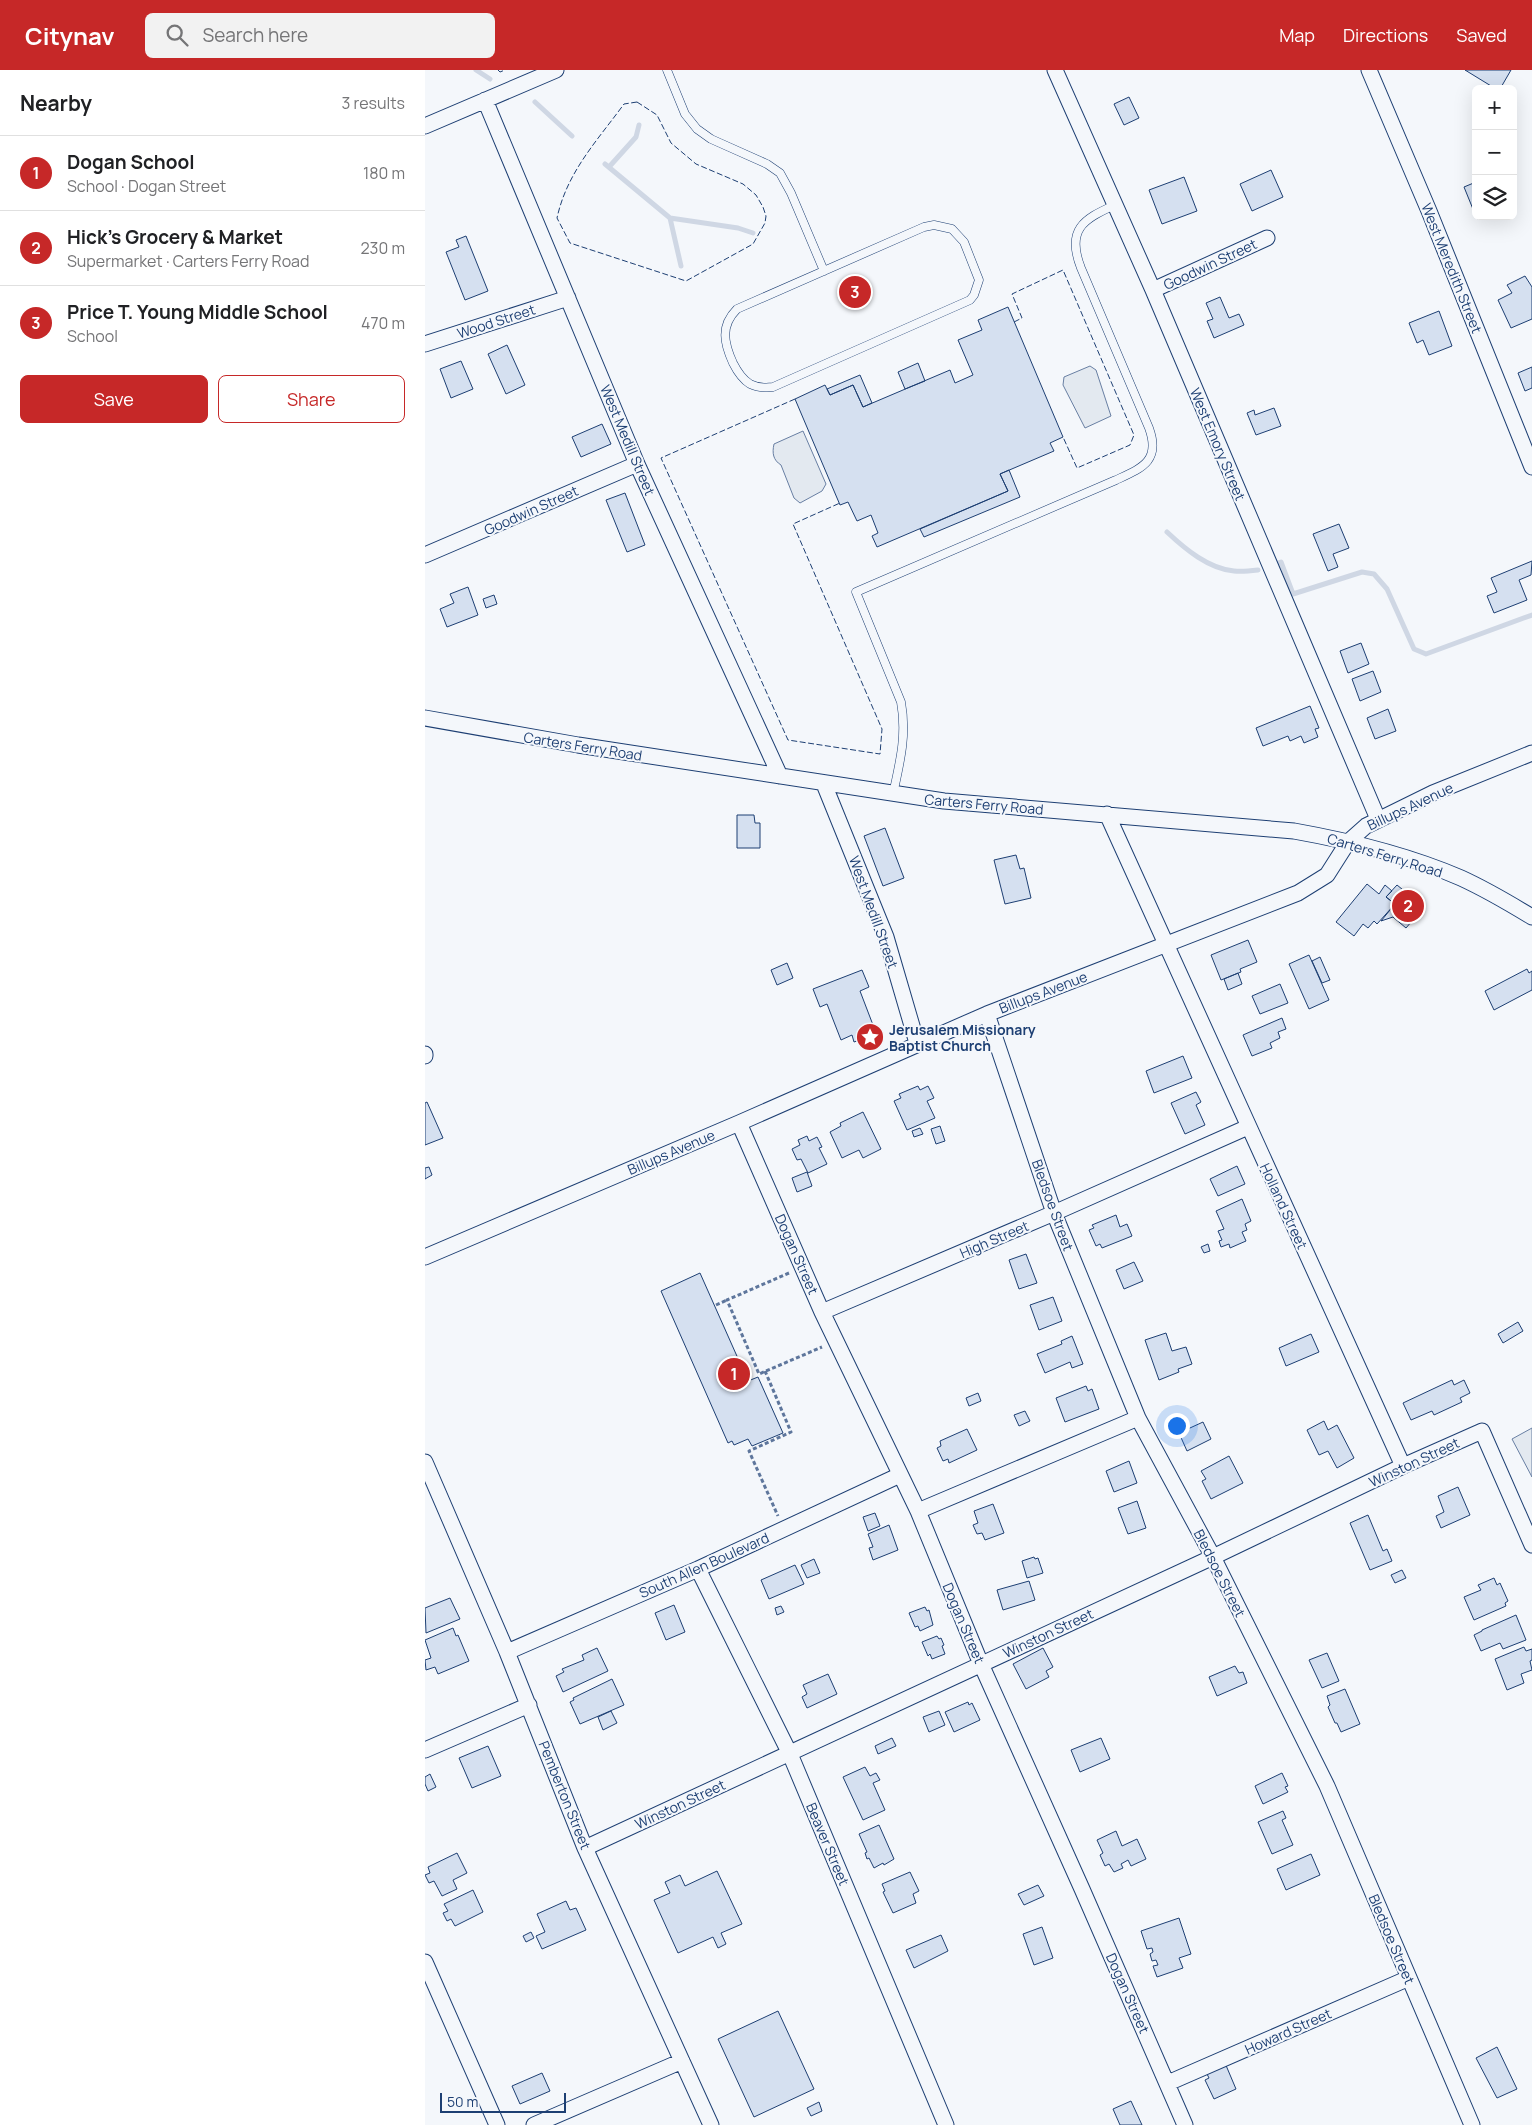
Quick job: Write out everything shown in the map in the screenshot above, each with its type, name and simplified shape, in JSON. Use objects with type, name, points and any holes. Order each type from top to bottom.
[{"type":"street","points":[[425,126],[556,70]]},
{"type":"street","name":"West Emory Street","points":[[1055,70],[1153,290],[1378,819]]},
{"type":"street","name":"West Meredith Street","points":[[1369,70],[1532,467]]},
{"type":"street","name":"West Medill Street","points":[[485,100],[637,464],[780,776]]},
{"type":"street","name":"Goodwin Street","points":[[1153,290],[1267,238]]},
{"type":"street","name":"Wood Street","points":[[425,344],[568,298]]},
{"type":"street","name":"Goodwin Street","points":[[425,555],[637,464]]},
{"type":"street","name":"Carters Ferry Road","points":[[425,718],[578,745],[944,802],[1264,827],[1347,842],[1404,858],[1461,878],[1532,916]]},
{"type":"street","name":"Billups Avenue","points":[[425,1257],[739,1123],[987,1014],[1167,945],[1312,886],[1327,875],[1347,842],[1378,819],[1532,753]]},
{"type":"street","name":"West Medill Street","points":[[824,784],[886,937],[917,1044]]},
{"type":"street","name":"Holland Street","points":[[1107,814],[1403,1466]]},
{"type":"street","name":"Bledsoe Street","points":[[987,1014],[1054,1213],[1139,1418],[1213,1557],[1327,1786],[1471,2125]]},
{"type":"street","name":"Dogan Street","points":[[739,1123],[822,1312],[918,1511],[981,1664],[1185,2125]]},
{"type":"street","name":"High Street","points":[[822,1312],[1054,1213],[1248,1127]]},
{"type":"street","points":[[918,1511],[1139,1418]]},
{"type":"street","name":"Winston Street","points":[[585,1848],[1213,1557],[1403,1466],[1482,1431],[1532,1545]]},
{"type":"street","name":"Pemberton Street","points":[[425,1462],[529,1705],[585,1848],[711,2125]]},
{"type":"street","name":"South Allen Boulevard","points":[[507,1652],[698,1569],[900,1475]]},
{"type":"street","name":"Beaver Street","points":[[698,1569],[790,1754],[946,2125]]},
{"type":"street","points":[[425,1750],[529,1705]]},
{"type":"street","points":[[425,1962],[497,2125]]},
{"type":"street","name":"Howard Street","points":[[1168,2083],[1409,1978]]},
{"type":"street","points":[[534,2125],[682,2061]]},
{"type":"lane","points":[[667,70],[685,114],[697,129],[711,139],[767,164],[780,174],[791,193],[824,270]]},
{"type":"lane","points":[[893,794],[904,739],[902,708],[855,592],[1116,480],[1139,469],[1151,457],[1153,445],[1149,428],[1081,268],[1075,249],[1078,234],[1084,222],[1093,214],[1115,204]]},
{"type":"lane","points":[[934,225],[951,229],[958,234],[964,242],[979,280],[975,295],[965,304],[783,384],[765,388],[751,384],[737,371],[725,343],[724,334],[728,320],[742,306],[824,270],[934,225]]},
{"type":"path","points":[[716,1304],[803,1267]]},
{"type":"path","points":[[727,1300],[759,1374],[837,1341]]},
{"type":"path","points":[[765,1371],[791,1432],[749,1451],[783,1529]]},
{"type":"shaded area","points":[[1090,366],[1096,370],[1111,416],[1085,428],[1063,385],[1064,377]]},
{"type":"shaded area","points":[[803,431],[826,484],[822,491],[800,503],[794,498],[781,465],[775,459],[773,450],[774,444]]},
{"type":"shaded area","points":[[1532,1428],[1532,1477],[1512,1439]]},
{"type":"building","points":[[1465,70],[1511,70],[1502,85],[1489,85]]},
{"type":"building","points":[[1129,97],[1139,118],[1124,125],[1114,104]]},
{"type":"building","points":[[1271,170],[1283,197],[1252,211],[1240,184]]},
{"type":"building","points":[[1184,177],[1197,211],[1162,224],[1149,190]]},
{"type":"building","points":[[1472,184],[1472,207],[1464,187]]},
{"type":"building","points":[[466,236],[488,291],[465,300],[446,252],[459,247],[456,240]]},
{"type":"building","points":[[1525,276],[1532,287],[1532,319],[1511,328],[1498,300],[1512,293],[1507,285]]},
{"type":"building","points":[[1220,297],[1229,318],[1239,314],[1244,325],[1214,338],[1207,321],[1213,319],[1206,303]]},
{"type":"building","points":[[1008,307],[1063,437],[1050,443],[1054,451],[1000,474],[1008,491],[877,547],[872,536],[878,533],[871,515],[857,521],[848,502],[840,505],[795,399],[825,385],[830,395],[853,385],[863,407],[950,370],[955,383],[973,375],[958,340],[982,330],[978,320]]},
{"type":"building","points":[[1439,311],[1452,346],[1429,355],[1423,340],[1417,343],[1409,323]]},
{"type":"building","points":[[507,345],[525,385],[506,394],[488,354]]},
{"type":"building","points":[[461,361],[473,389],[451,398],[440,369]]},
{"type":"building","points":[[918,363],[925,381],[905,389],[898,372]]},
{"type":"building","points":[[1532,367],[1532,388],[1525,391],[1518,373]]},
{"type":"building","points":[[860,375],[872,403],[863,407],[853,385],[830,395],[827,389]]},
{"type":"building","points":[[1274,408],[1281,426],[1256,435],[1247,413],[1254,410],[1255,415]]},
{"type":"building","points":[[602,424],[611,444],[581,457],[572,437]]},
{"type":"building","points":[[1009,470],[1020,497],[924,537],[920,529],[1008,491],[1000,474]]},
{"type":"building","points":[[625,493],[645,545],[627,552],[606,500]]},
{"type":"building","points":[[1339,524],[1349,548],[1333,554],[1338,567],[1328,571],[1313,534]]},
{"type":"building","points":[[1532,561],[1531,575],[1519,580],[1527,600],[1494,613],[1487,596],[1497,592],[1491,578]]},
{"type":"building","points":[[468,587],[478,615],[447,627],[440,609],[454,603],[450,594]]},
{"type":"building","points":[[494,595],[497,604],[486,608],[483,599]]},
{"type":"building","points":[[1361,643],[1369,664],[1348,673],[1340,651]]},
{"type":"building","points":[[1373,671],[1381,692],[1360,701],[1352,679]]},
{"type":"building","points":[[1310,706],[1319,728],[1315,729],[1318,737],[1304,743],[1301,736],[1290,741],[1288,736],[1263,746],[1256,728]]},
{"type":"building","points":[[1388,709],[1396,731],[1375,739],[1367,718]]},
{"type":"building","points":[[737,815],[754,815],[755,823],[760,823],[760,848],[737,848]]},
{"type":"building","points":[[885,828],[904,878],[883,886],[864,836]]},
{"type":"building","points":[[1016,855],[1020,869],[1024,868],[1031,898],[1005,904],[994,860]]},
{"type":"building","points":[[1367,884],[1379,894],[1385,885],[1392,891],[1386,897],[1395,904],[1377,924],[1374,921],[1368,928],[1363,924],[1354,936],[1336,922]]},
{"type":"building","points":[[1397,885],[1424,907],[1406,928],[1393,917],[1381,921],[1395,904],[1386,897]]},
{"type":"building","points":[[1248,940],[1257,962],[1240,969],[1241,972],[1221,980],[1211,955]]},
{"type":"building","points":[[1309,955],[1329,1000],[1309,1009],[1289,964]]},
{"type":"building","points":[[1320,957],[1330,980],[1322,983],[1312,961]]},
{"type":"building","points":[[787,963],[793,978],[777,985],[771,970]]},
{"type":"building","points":[[1527,969],[1529,973],[1532,971],[1532,990],[1494,1010],[1485,991]]},
{"type":"building","points":[[862,970],[869,987],[860,991],[873,1025],[862,1030],[865,1038],[854,1042],[852,1035],[841,1040],[827,1004],[820,1007],[813,989]]},
{"type":"building","points":[[1238,973],[1242,984],[1228,990],[1224,979]]},
{"type":"building","points":[[1280,984],[1288,1003],[1260,1014],[1252,996]]},
{"type":"building","points":[[1282,1018],[1286,1029],[1278,1032],[1280,1038],[1270,1043],[1272,1048],[1252,1056],[1243,1035]]},
{"type":"building","points":[[1183,1056],[1192,1078],[1154,1093],[1146,1071]]},
{"type":"building","points":[[918,1086],[920,1090],[928,1086],[934,1098],[927,1101],[935,1118],[907,1130],[894,1101],[901,1098],[899,1094]]},
{"type":"building","points":[[1196,1092],[1201,1102],[1196,1105],[1205,1125],[1185,1134],[1171,1103]]},
{"type":"building","points":[[427,1102],[443,1138],[425,1145],[425,1103]]},
{"type":"building","points":[[863,1112],[881,1149],[863,1158],[859,1150],[842,1158],[830,1132],[841,1126],[840,1123]]},
{"type":"building","points":[[940,1126],[945,1141],[936,1144],[931,1129]]},
{"type":"building","points":[[920,1128],[923,1134],[914,1137],[912,1131]]},
{"type":"building","points":[[807,1136],[809,1141],[817,1137],[822,1147],[819,1148],[827,1164],[808,1173],[801,1159],[797,1160],[792,1149],[800,1145],[798,1140]]},
{"type":"building","points":[[1237,1166],[1245,1184],[1218,1196],[1210,1179]]},
{"type":"building","points":[[429,1167],[432,1175],[425,1179],[425,1168]]},
{"type":"building","points":[[807,1172],[812,1186],[797,1192],[792,1178]]},
{"type":"building","points":[[1242,1199],[1251,1221],[1245,1224],[1247,1230],[1242,1232],[1246,1241],[1230,1248],[1229,1244],[1221,1247],[1219,1241],[1222,1240],[1218,1231],[1224,1229],[1216,1211]]},
{"type":"building","points":[[1116,1215],[1120,1227],[1127,1224],[1132,1236],[1102,1248],[1100,1244],[1096,1246],[1089,1230],[1094,1228],[1092,1225]]},
{"type":"building","points":[[1208,1244],[1210,1251],[1204,1253],[1201,1247]]},
{"type":"building","points":[[1026,1254],[1037,1283],[1019,1289],[1009,1260]]},
{"type":"building","points":[[1134,1262],[1143,1281],[1124,1289],[1116,1270]]},
{"type":"building","points":[[700,1273],[748,1381],[758,1377],[783,1433],[752,1446],[748,1439],[734,1445],[732,1441],[728,1443],[661,1291]]},
{"type":"building","points":[[1053,1297],[1062,1321],[1039,1330],[1030,1305]]},
{"type":"building","points":[[1518,1322],[1523,1331],[1503,1343],[1498,1334]]},
{"type":"building","points":[[1166,1333],[1172,1351],[1186,1347],[1192,1364],[1178,1369],[1179,1372],[1159,1380],[1145,1340]]},
{"type":"building","points":[[1311,1334],[1319,1352],[1286,1366],[1279,1348]]},
{"type":"building","points":[[1072,1336],[1083,1364],[1072,1368],[1070,1362],[1045,1373],[1037,1354],[1062,1344],[1061,1341]]},
{"type":"building","points":[[1452,1380],[1454,1385],[1464,1380],[1470,1393],[1460,1398],[1462,1402],[1434,1415],[1432,1411],[1411,1420],[1403,1403]]},
{"type":"building","points":[[1086,1386],[1088,1391],[1092,1389],[1099,1409],[1065,1422],[1056,1398]]},
{"type":"building","points":[[978,1393],[981,1401],[969,1406],[966,1398]]},
{"type":"building","points":[[1025,1411],[1030,1421],[1019,1426],[1014,1415]]},
{"type":"building","points":[[1324,1421],[1328,1430],[1337,1425],[1354,1458],[1337,1468],[1328,1451],[1319,1455],[1307,1430]]},
{"type":"building","points":[[1203,1422],[1211,1439],[1187,1451],[1179,1433]]},
{"type":"building","points":[[967,1429],[977,1450],[949,1463],[948,1459],[943,1461],[937,1448],[941,1446],[940,1441]]},
{"type":"building","points":[[1229,1456],[1243,1483],[1211,1499],[1202,1481],[1206,1479],[1201,1471]]},
{"type":"building","points":[[1129,1461],[1137,1483],[1114,1492],[1106,1471]]},
{"type":"building","points":[[1458,1487],[1470,1515],[1441,1528],[1436,1516],[1444,1512],[1438,1496]]},
{"type":"building","points":[[1137,1501],[1146,1528],[1128,1534],[1118,1508]]},
{"type":"building","points":[[993,1504],[1004,1533],[985,1540],[982,1533],[977,1534],[973,1525],[978,1523],[974,1511]]},
{"type":"building","points":[[875,1513],[880,1526],[868,1531],[863,1517]]},
{"type":"building","points":[[1368,1515],[1383,1551],[1387,1549],[1392,1561],[1370,1570],[1350,1523]]},
{"type":"building","points":[[889,1525],[898,1550],[873,1560],[869,1548],[873,1547],[868,1534]]},
{"type":"building","points":[[1034,1557],[1035,1559],[1038,1558],[1043,1573],[1027,1578],[1022,1561]]},
{"type":"building","points":[[814,1559],[820,1573],[807,1578],[801,1565]]},
{"type":"building","points":[[795,1565],[804,1584],[769,1599],[761,1580]]},
{"type":"building","points":[[1402,1570],[1406,1578],[1395,1583],[1391,1575]]},
{"type":"building","points":[[1494,1578],[1497,1585],[1500,1583],[1508,1601],[1505,1603],[1506,1606],[1474,1620],[1464,1597],[1481,1590],[1478,1585]]},
{"type":"building","points":[[1029,1581],[1035,1600],[1003,1610],[997,1590]]},
{"type":"building","points":[[450,1598],[460,1619],[426,1633],[425,1608]]},
{"type":"building","points":[[674,1605],[685,1632],[666,1640],[655,1613]]},
{"type":"building","points":[[781,1606],[784,1612],[777,1615],[775,1608]]},
{"type":"building","points":[[925,1607],[927,1611],[929,1610],[933,1625],[920,1631],[918,1626],[915,1627],[909,1613]]},
{"type":"building","points":[[1516,1615],[1526,1640],[1503,1649],[1500,1643],[1481,1651],[1474,1635]]},
{"type":"building","points":[[453,1628],[469,1661],[438,1674],[435,1667],[426,1670],[425,1660],[431,1658],[425,1640]]},
{"type":"building","points":[[937,1636],[939,1639],[941,1638],[945,1654],[932,1659],[930,1654],[928,1656],[922,1642]]},
{"type":"building","points":[[1524,1647],[1526,1651],[1532,1649],[1532,1660],[1530,1661],[1532,1670],[1521,1674],[1524,1683],[1507,1690],[1495,1659]]},
{"type":"building","points":[[597,1648],[608,1671],[563,1692],[556,1676],[564,1672],[562,1669],[584,1660],[582,1655]]},
{"type":"building","points":[[1043,1648],[1053,1667],[1046,1671],[1049,1677],[1026,1689],[1013,1664]]},
{"type":"building","points":[[1327,1653],[1339,1681],[1322,1688],[1309,1660]]},
{"type":"building","points":[[1235,1666],[1239,1673],[1243,1672],[1247,1683],[1217,1696],[1209,1677]]},
{"type":"building","points":[[828,1674],[837,1694],[807,1708],[802,1697],[807,1694],[803,1685]]},
{"type":"building","points":[[612,1679],[624,1705],[580,1724],[570,1702],[574,1700],[573,1698]]},
{"type":"building","points":[[1345,1689],[1360,1724],[1341,1732],[1328,1707],[1330,1705],[1327,1696]]},
{"type":"building","points":[[968,1702],[969,1705],[972,1703],[980,1720],[954,1732],[945,1712]]},
{"type":"building","points":[[611,1711],[617,1723],[603,1730],[598,1717]]},
{"type":"building","points":[[939,1711],[945,1725],[929,1732],[923,1717]]},
{"type":"building","points":[[892,1738],[896,1746],[878,1754],[875,1746]]},
{"type":"building","points":[[1101,1738],[1110,1759],[1080,1772],[1071,1750]]},
{"type":"building","points":[[488,1746],[501,1776],[472,1788],[459,1758]]},
{"type":"building","points":[[865,1767],[870,1776],[876,1773],[880,1780],[873,1783],[885,1810],[863,1820],[843,1777]]},
{"type":"building","points":[[1282,1773],[1288,1786],[1285,1787],[1288,1792],[1263,1804],[1255,1786]]},
{"type":"building","points":[[430,1774],[436,1787],[428,1791],[425,1777]]},
{"type":"building","points":[[1283,1811],[1286,1818],[1282,1820],[1293,1845],[1272,1854],[1258,1822]]},
{"type":"building","points":[[879,1825],[894,1859],[874,1868],[869,1858],[867,1859],[865,1853],[867,1852],[859,1834]]},
{"type":"building","points":[[1116,1831],[1122,1846],[1137,1839],[1146,1859],[1131,1866],[1128,1860],[1121,1864],[1123,1868],[1114,1872],[1109,1864],[1105,1866],[1100,1855],[1103,1853],[1097,1840]]},
{"type":"building","points":[[457,1853],[467,1873],[453,1880],[457,1889],[442,1896],[434,1881],[429,1883],[425,1875],[430,1873],[428,1867]]},
{"type":"building","points":[[1311,1854],[1320,1875],[1286,1890],[1277,1869]]},
{"type":"building","points":[[717,1871],[742,1924],[721,1933],[726,1944],[718,1948],[713,1937],[678,1953],[654,1900],[670,1893],[665,1882],[680,1875],[685,1886]]},
{"type":"building","points":[[910,1872],[919,1891],[913,1894],[916,1903],[893,1913],[883,1892],[885,1891],[882,1884]]},
{"type":"building","points":[[1038,1885],[1044,1896],[1024,1905],[1018,1894]]},
{"type":"building","points":[[473,1890],[483,1912],[455,1926],[451,1919],[447,1921],[443,1913],[448,1911],[444,1904]]},
{"type":"building","points":[[566,1901],[570,1910],[576,1908],[586,1930],[542,1949],[536,1936],[545,1932],[537,1914]]},
{"type":"building","points":[[1179,1918],[1191,1954],[1179,1958],[1183,1968],[1157,1977],[1153,1966],[1158,1965],[1156,1960],[1152,1961],[1150,1954],[1153,1952],[1152,1948],[1147,1949],[1141,1931]]},
{"type":"building","points":[[1042,1927],[1053,1958],[1034,1965],[1023,1934]]},
{"type":"building","points":[[531,1932],[534,1938],[526,1942],[523,1936]]},
{"type":"building","points":[[941,1935],[948,1951],[914,1968],[906,1950]]},
{"type":"building","points":[[778,2011],[814,2089],[754,2117],[718,2039]]},
{"type":"building","points":[[1497,2047],[1517,2089],[1497,2098],[1476,2058]]},
{"type":"building","points":[[1225,2063],[1236,2089],[1214,2099],[1205,2080],[1209,2078],[1205,2070]]},
{"type":"building","points":[[542,2073],[550,2091],[520,2104],[512,2086]]},
{"type":"building","points":[[1131,2101],[1142,2125],[1120,2125],[1113,2109]]},
{"type":"building","points":[[819,2102],[822,2111],[811,2116],[807,2108]]},
{"type":"waterway","points":[[476,70],[490,79]]},
{"type":"waterway","points":[[535,102],[572,136]]},
{"type":"waterway","points":[[609,167],[636,137],[639,125]]},
{"type":"waterway","points":[[605,164],[670,218],[738,228],[753,233]]},
{"type":"waterway","points":[[670,218],[681,266]]},
{"type":"waterway","points":[[1167,532],[1198,557],[1216,566],[1237,571],[1258,570]]},
{"type":"waterway","points":[[1278,563],[1281,562],[1293,594],[1362,572],[1374,574],[1387,589],[1414,649],[1426,654],[1532,615]]},
{"type":"fence","points":[[498,70],[500,72],[505,70]]},
{"type":"fence","points":[[637,102],[657,115],[671,143],[696,164],[743,184],[756,195],[766,216],[765,223],[753,244],[686,281],[570,243],[557,218],[575,171],[624,104],[637,102]]},
{"type":"fence","points":[[1014,322],[1022,318],[1012,294],[1063,270],[1134,435],[1130,445],[1077,468],[1063,437]]},
{"type":"fence","points":[[795,399],[661,458],[788,740],[880,754],[882,729],[793,524],[840,503]]},
{"type":"place","name":"Price T. Young Middle School","points":[[855,292]]},
{"type":"place","name":"Hick's Grocery & Market","points":[[1408,906]]},
{"type":"place","name":"Jerusalem Missionary Baptist Church","points":[[870,1037]]},
{"type":"place","name":"Dogan School","points":[[734,1374]]}]
